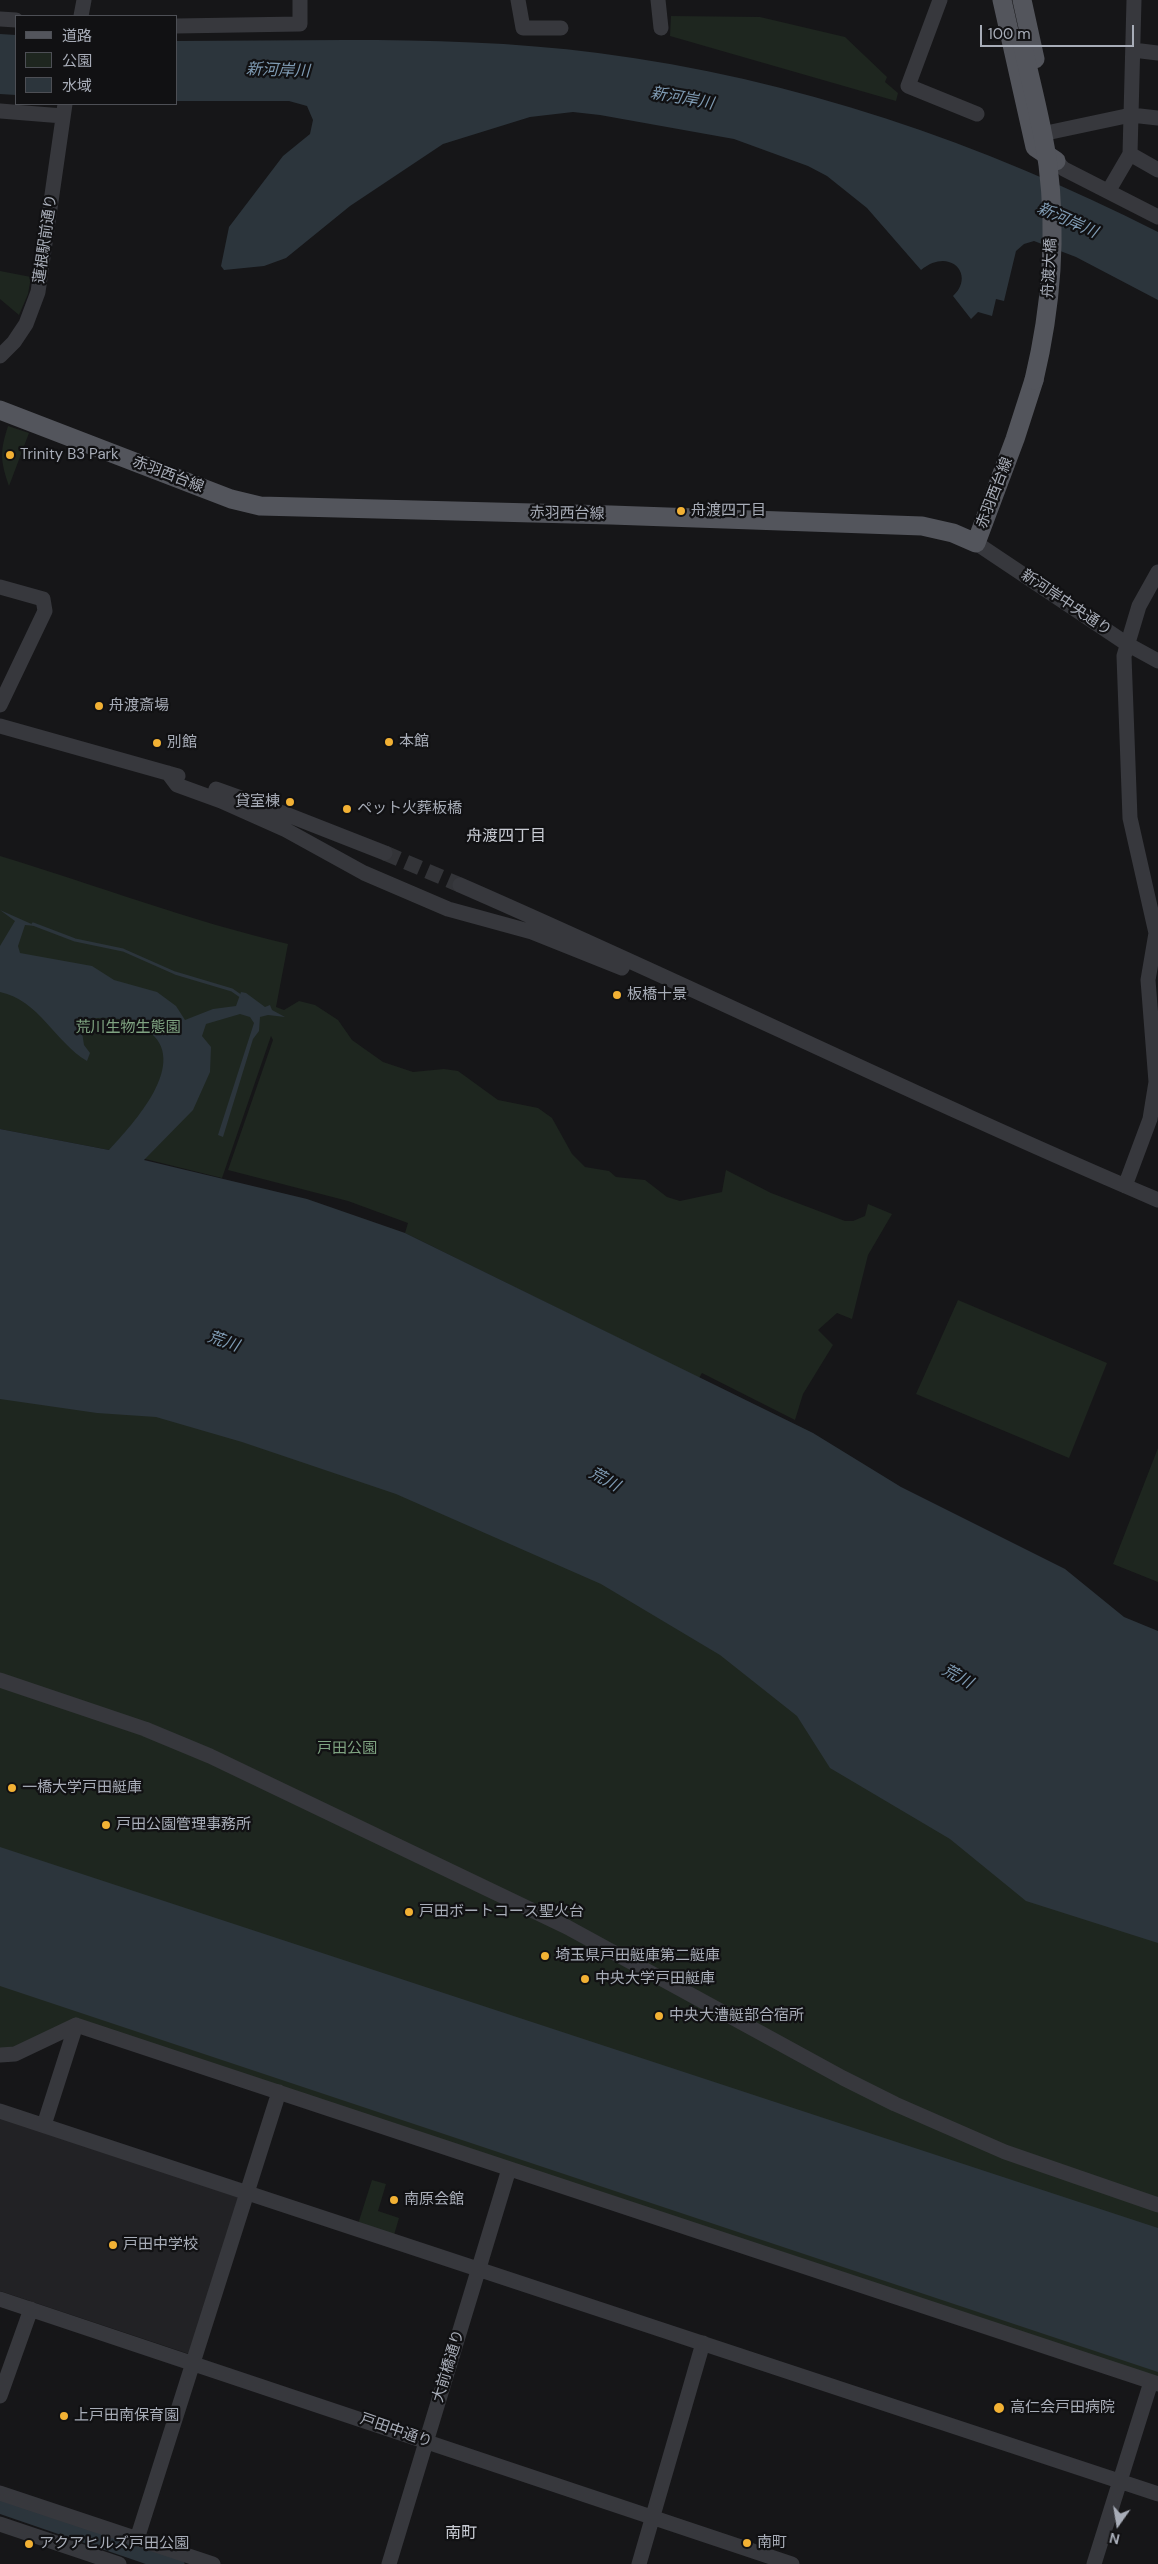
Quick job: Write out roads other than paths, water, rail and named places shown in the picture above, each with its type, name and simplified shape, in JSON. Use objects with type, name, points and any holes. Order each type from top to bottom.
[{"type":"main road","points":[[1002,0],[1035,147],[1056,161]]},
{"type":"main road","name":"舟渡大橋","points":[[1011,0],[1048,165],[1052,272],[1043,342],[1034,380]]},
{"type":"main road","points":[[1022,0],[1056,161]]},
{"type":"main road","name":"赤羽西台線","points":[[0,410],[231,499],[260,506],[922,526],[953,533],[976,543],[1015,438],[1034,380]]},
{"type":"street","points":[[81,15],[84,0]]},
{"type":"street","points":[[178,26],[300,24],[300,0]]},
{"type":"street","points":[[518,0],[523,28],[561,28]]},
{"type":"street","points":[[658,0],[661,28]]},
{"type":"street","points":[[940,0],[908,86],[977,114]]},
{"type":"street","points":[[1109,190],[1130,154],[1134,0]]},
{"type":"street","points":[[0,19],[15,20]]},
{"type":"street","points":[[1133,50],[1158,53]]},
{"type":"street","points":[[0,112],[64,110]]},
{"type":"street","name":"蓮根駅前通り","points":[[0,356],[14,342],[26,324],[37,298],[64,110]]},
{"type":"street","points":[[1051,132],[1131,115],[1158,118]]},
{"type":"street","points":[[1130,154],[1158,170]]},
{"type":"street","points":[[1056,161],[1064,169],[1109,190],[1158,217]]},
{"type":"street","name":"新河岸中央通り","points":[[976,543],[1127,644],[1158,661]]},
{"type":"street","points":[[1125,1186],[1150,1119],[1157,1094],[1148,991],[1155,961],[1156,932],[1132,826],[1124,656],[1139,606],[1158,572]]},
{"type":"street","points":[[0,586],[43,599],[45,611],[0,705]]},
{"type":"street","points":[[0,726],[168,772],[284,813],[385,853]]},
{"type":"street","points":[[168,772],[177,785],[221,801],[286,830],[364,874],[448,909],[532,932],[638,974],[658,975]]},
{"type":"street","points":[[460,885],[928,1100],[1158,1200]]},
{"type":"street","points":[[0,1680],[145,1729],[210,1756],[567,1927],[843,2078],[895,2104],[1005,2152],[1158,2205]]},
{"type":"street","points":[[0,2055],[15,2054],[76,2025],[1155,2383],[1120,2481],[1094,2564]]},
{"type":"street","points":[[44,2125],[76,2025]]},
{"type":"street","points":[[137,2539],[279,2092]]},
{"type":"street","points":[[0,2111],[1158,2494]]},
{"type":"street","name":"大前橋通り","points":[[389,2564],[509,2169]]},
{"type":"street","name":"戸田中通り","points":[[0,2299],[792,2564]]},
{"type":"street","points":[[0,2396],[31,2309]]},
{"type":"street","points":[[640,2564],[703,2343]]},
{"type":"street","points":[[0,2493],[213,2564]]},
{"type":"street","points":[[0,2524],[119,2564]]},
{"type":"water","points":[[0,34],[15,35],[15,95],[0,94]]},
{"type":"water","name":"新河岸川","points":[[388,40],[546,47],[671,64],[744,79],[815,97],[955,143],[1024,170],[1158,232],[1158,300],[1076,257],[1034,241],[1024,244],[1016,251],[1004,301],[996,299],[992,316],[978,312],[971,319],[953,296],[962,280],[961,272],[956,266],[950,262],[941,261],[932,263],[921,270],[867,208],[827,176],[808,166],[734,139],[600,115],[573,112],[530,117],[443,144],[350,206],[286,258],[264,266],[224,270],[221,266],[229,227],[283,156],[310,134],[313,120],[307,106],[289,101],[178,101],[178,41]]},
{"type":"water","name":"荒川","points":[[0,910],[36,926],[25,925],[18,946],[20,953],[92,966],[114,980],[157,992],[176,1006],[185,1020],[213,1009],[236,1006],[241,992],[246,993],[265,1007],[270,1005],[272,1010],[285,1017],[268,1015],[260,1017],[259,1031],[253,1039],[223,1137],[218,1135],[254,1023],[250,1017],[240,1014],[206,1024],[202,1036],[211,1047],[210,1072],[193,1110],[144,1160],[307,1199],[405,1233],[813,1433],[901,1487],[1065,1569],[1124,1617],[1158,1631],[1158,1943],[1026,1901],[950,1839],[830,1768],[797,1716],[720,1655],[601,1584],[396,1494],[242,1442],[156,1417],[97,1413],[0,1399],[0,1129],[109,1150],[131,1125],[154,1092],[161,1075],[163,1058],[159,1043],[147,1030],[126,1020],[103,1018],[88,1019],[81,1026],[84,1045],[90,1053],[87,1061],[65,1043],[26,1003],[14,996],[0,992],[0,946],[15,921]]},
{"type":"water","points":[[0,1847],[1158,2228],[1158,2372],[0,1986]]},
{"type":"waterway","points":[[33,924],[75,940],[123,950],[175,973],[232,990],[242,997]]},
{"type":"waterway","points":[[0,2504],[175,2564]]},
{"type":"tunnel","points":[[385,853],[460,885]]},
{"type":"place","name":"Trinity B3 Park","points":[[10,455]]},
{"type":"place","name":"舟渡四丁目","points":[[681,511]]},
{"type":"place","name":"舟渡斎場","points":[[99,706]]},
{"type":"place","name":"本館","points":[[389,742]]},
{"type":"place","name":"別館","points":[[157,743]]},
{"type":"place","name":"貸室棟","points":[[290,802]]},
{"type":"place","name":"ペット火葬板橋","points":[[347,809]]},
{"type":"place","name":"板橋十景","points":[[617,995]]},
{"type":"place","name":"一橋大学戸田艇庫","points":[[12,1788]]},
{"type":"place","name":"戸田公園管理事務所","points":[[106,1825]]},
{"type":"place","name":"戸田ボートコース聖火台","points":[[409,1912]]},
{"type":"place","name":"埼玉県戸田艇庫第二艇庫","points":[[545,1956]]},
{"type":"place","name":"中央大学戸田艇庫","points":[[585,1979]]},
{"type":"place","name":"中央大漕艇部合宿所","points":[[659,2016]]},
{"type":"place","name":"南原会館","points":[[394,2200]]},
{"type":"place","name":"戸田中学校","points":[[113,2245]]},
{"type":"place","name":"高仁会戸田病院","points":[[999,2408]]},
{"type":"place","name":"上戸田南保育園","points":[[64,2416]]},
{"type":"place","name":"南町","points":[[747,2543]]},
{"type":"place","name":"アクアヒルズ戸田公園","points":[[29,2544]]},
{"type":"district","name":"舟渡四丁目","points":[[506,837]]},
{"type":"district","name":"南町","points":[[461,2534]]},
{"type":"park label","name":"荒川生物生態園","points":[[128,1028]]},
{"type":"park label","name":"戸田公園","points":[[347,1749]]}]
